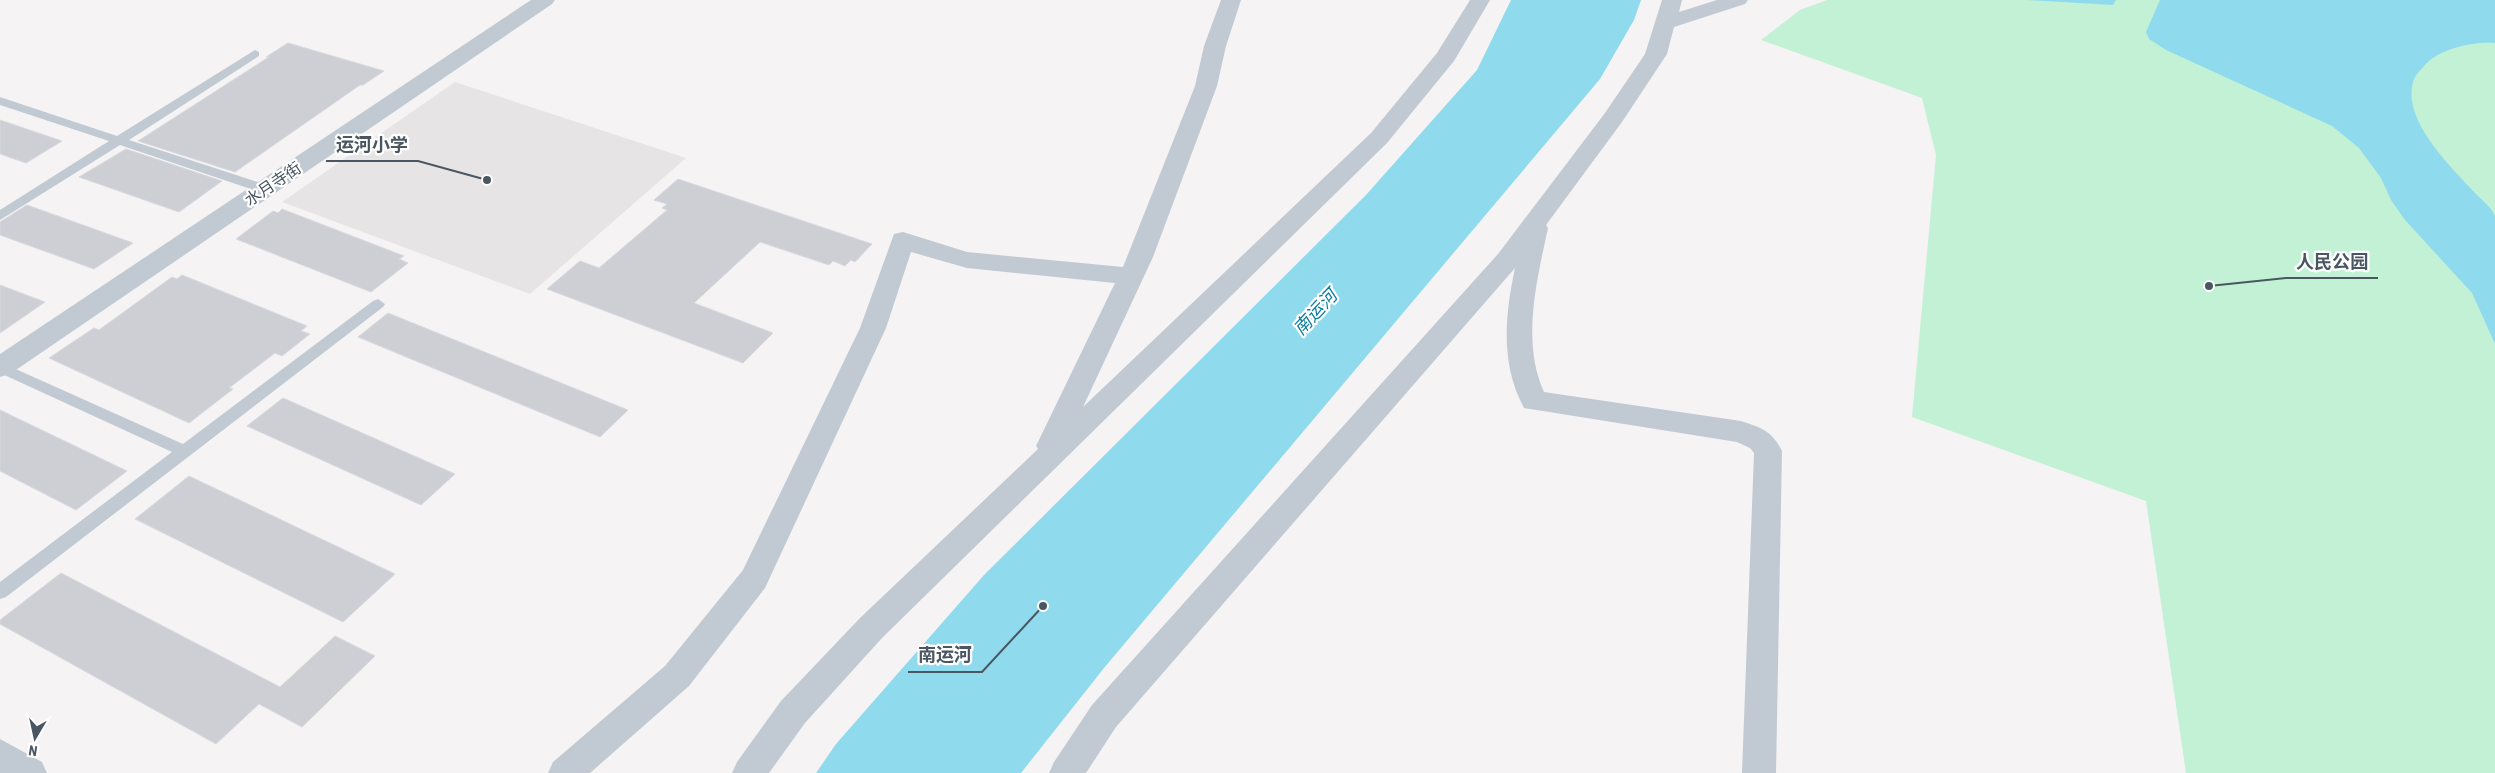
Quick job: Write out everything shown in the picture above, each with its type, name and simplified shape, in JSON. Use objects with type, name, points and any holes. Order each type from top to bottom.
[{"type":"street","name":"水月寺街","points":[[0,367],[546,0]]},
{"type":"street","points":[[1042,461],[1131,276],[1206,86],[1214,46],[1231,0]]},
{"type":"street","points":[[749,773],[793,712],[871,628],[1379,138],[1446,56],[1480,0]]},
{"type":"street","points":[[1066,773],[1104,716],[1507,260],[1614,116],[1656,54],[1669,12],[1738,0]]},
{"type":"street","points":[[1538,220],[1519,321],[1523,375],[1527,389],[1534,401],[1741,432],[1760,440],[1768,451],[1759,773]]},
{"type":"street","points":[[565,773],[677,676],[754,579],[873,328],[903,240],[938,254],[967,260],[1131,276]]},
{"type":"street","points":[[0,755],[30,773]]},
{"type":"lane","points":[[0,216],[255,54]]},
{"type":"lane","points":[[0,101],[265,189]]},
{"type":"lane","points":[[0,592],[378,304]]},
{"type":"lane","points":[[0,367],[184,452]]},
{"type":"shaded area","points":[[455,82],[686,158],[530,294],[282,202]]},
{"type":"green space","points":[[1827,0],[2495,0],[2495,773],[2186,773],[2146,501],[1912,417],[1936,155],[1922,98],[1761,40],[1800,10]]},
{"type":"water","points":[[1511,0],[1641,0],[1634,20],[1600,79],[1104,668],[1021,773],[816,773],[836,744],[984,575],[1366,195],[1477,70]]},
{"type":"water","points":[[2027,0],[2116,0],[2113,5]]},
{"type":"water","points":[[2160,0],[2495,0],[2495,43],[2477,43],[2457,47],[2431,59],[2415,77],[2411,92],[2413,108],[2429,140],[2495,216],[2495,344],[2472,293],[2405,220],[2391,200],[2381,178],[2359,148],[2332,126],[2166,50],[2149,39],[2146,32]]},
{"type":"building","points":[[288,43],[384,71],[363,85],[360,85],[235,172],[138,141],[269,57],[266,57]]},
{"type":"building","points":[[0,120],[62,141],[26,163],[0,154]]},
{"type":"building","points":[[126,149],[222,181],[179,212],[79,177]]},
{"type":"building","points":[[678,179],[872,244],[855,262],[851,260],[845,266],[833,261],[829,265],[760,242],[694,303],[773,333],[743,363],[547,289],[580,261],[599,268],[667,210],[662,208],[667,204],[654,200]]},
{"type":"building","points":[[27,205],[133,243],[94,269],[0,235],[0,222]]},
{"type":"building","points":[[282,209],[404,256],[399,259],[408,263],[371,292],[236,239],[273,211],[278,213]]},
{"type":"building","points":[[182,275],[307,326],[301,331],[310,334],[282,356],[275,353],[229,388],[233,389],[189,423],[49,358],[94,328],[99,330],[172,277],[177,279]]},
{"type":"building","points":[[0,285],[45,302],[0,333]]},
{"type":"building","points":[[388,313],[628,410],[600,437],[358,337]]},
{"type":"building","points":[[283,398],[455,474],[421,505],[247,426]]},
{"type":"building","points":[[0,410],[127,471],[76,510],[0,471]]},
{"type":"building","points":[[189,476],[395,574],[343,622],[135,519]]},
{"type":"building","points":[[61,573],[280,687],[335,636],[375,656],[302,727],[259,704],[216,744],[0,624],[0,620]]},
{"type":"place","name":"运河小学","points":[[487,180]]},
{"type":"place","name":"人民公园","points":[[2209,286]]},
{"type":"place","name":"南运河","points":[[1043,606]]}]
